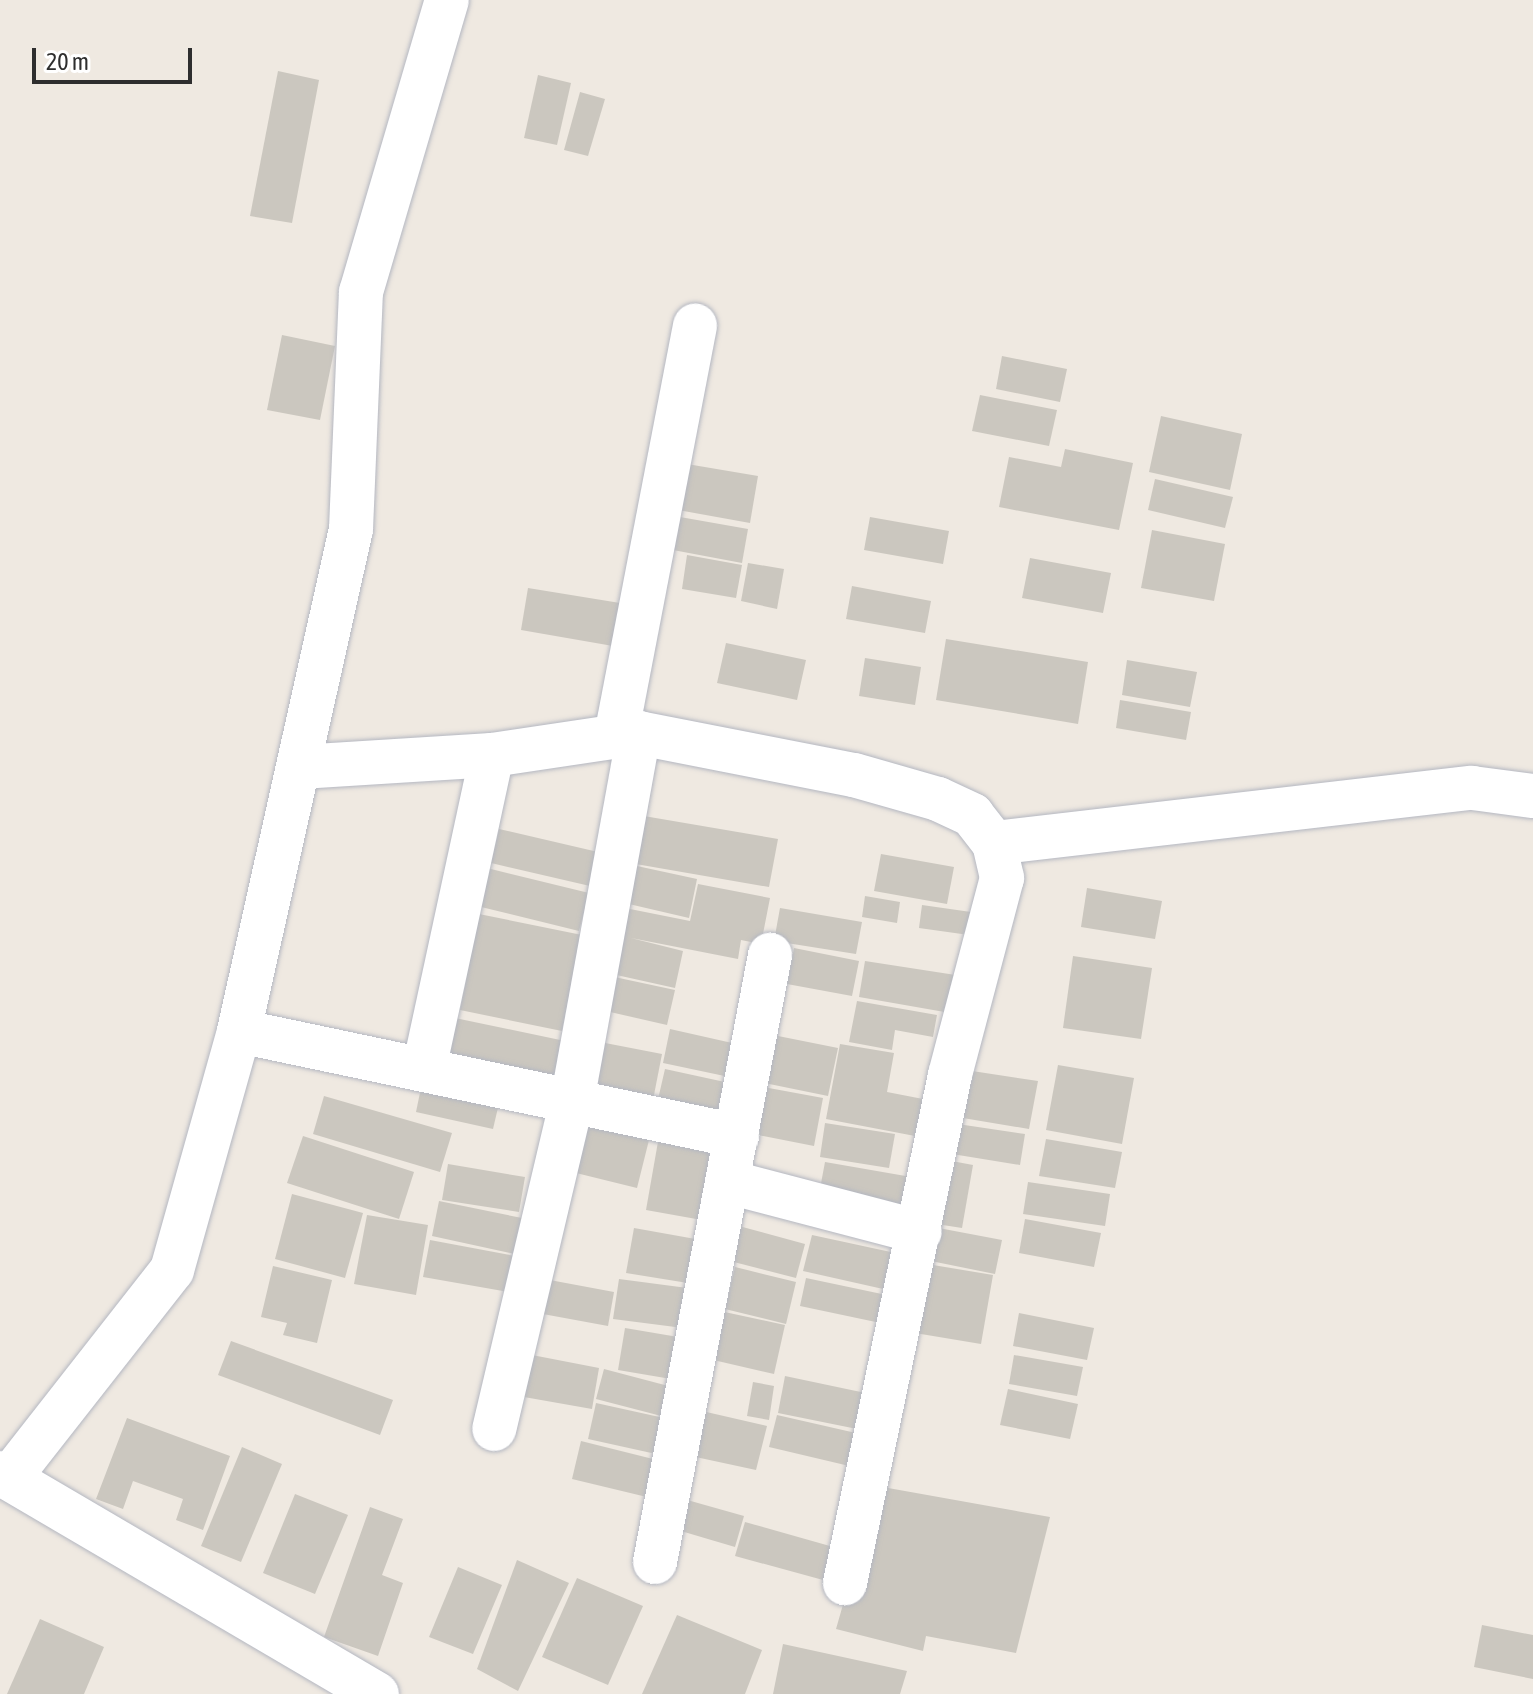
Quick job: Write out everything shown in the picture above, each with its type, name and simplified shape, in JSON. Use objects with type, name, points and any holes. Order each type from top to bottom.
[{"type":"street","points":[[377,1694],[5,1476],[172,1270],[239,1031],[351,529],[361,292],[447,0]]},
{"type":"street","points":[[494,1429],[572,1100],[695,326]]},
{"type":"street","points":[[300,767],[492,755],[628,734],[854,775],[938,799],[972,815],[994,843],[1002,878],[950,1075],[920,1232],[845,1583]]},
{"type":"street","points":[[424,1069],[492,755]]},
{"type":"street","points":[[994,843],[1472,788],[1533,796]]},
{"type":"street","points":[[655,1562],[770,955]]},
{"type":"street","points":[[239,1031],[737,1136]]},
{"type":"street","points":[[729,1182],[920,1232]]},
{"type":"building","points":[[278,71],[319,80],[292,223],[250,216]]},
{"type":"building","points":[[538,75],[571,83],[557,145],[524,138]]},
{"type":"building","points":[[580,92],[605,99],[588,156],[564,150]]},
{"type":"building","points":[[282,335],[335,346],[320,420],[267,410]]},
{"type":"building","points":[[1002,356],[1067,369],[1060,402],[996,389]]},
{"type":"building","points":[[980,395],[1057,410],[1049,446],[972,431]]},
{"type":"building","points":[[1161,416],[1242,434],[1230,490],[1149,472]]},
{"type":"building","points":[[1065,449],[1133,463],[1119,530],[999,507],[1009,457],[1061,467]]},
{"type":"building","points":[[687,464],[758,476],[750,523],[678,510]]},
{"type":"building","points":[[1155,479],[1233,497],[1225,528],[1148,510]]},
{"type":"building","points":[[663,514],[748,529],[742,563],[657,547]]},
{"type":"building","points":[[870,517],[949,531],[943,564],[864,550]]},
{"type":"building","points":[[1152,530],[1225,544],[1214,601],[1141,588]]},
{"type":"building","points":[[687,555],[742,565],[736,598],[682,589]]},
{"type":"building","points":[[1030,558],[1111,573],[1103,613],[1022,598]]},
{"type":"building","points":[[748,563],[784,569],[777,609],[741,601]]},
{"type":"building","points":[[852,586],[931,601],[925,633],[846,619]]},
{"type":"building","points":[[528,588],[620,603],[613,646],[521,630]]},
{"type":"building","points":[[946,639],[1088,662],[1078,724],[936,700]]},
{"type":"building","points":[[726,643],[806,660],[797,700],[717,683]]},
{"type":"building","points":[[865,658],[921,667],[915,705],[859,696]]},
{"type":"building","points":[[1127,660],[1197,672],[1190,707],[1122,695]]},
{"type":"building","points":[[1120,700],[1191,712],[1186,740],[1116,728]]},
{"type":"building","points":[[638,815],[778,839],[769,887],[630,863]]},
{"type":"building","points":[[499,829],[598,852],[590,886],[491,863]]},
{"type":"building","points":[[881,854],[954,867],[947,904],[874,891]]},
{"type":"building","points":[[623,863],[697,879],[689,918],[616,901]]},
{"type":"building","points":[[487,868],[589,893],[579,931],[477,906]]},
{"type":"building","points":[[698,884],[770,898],[761,944],[741,940],[738,959],[631,938],[683,951],[675,988],[612,974],[625,908],[690,921]]},
{"type":"building","points":[[1087,888],[1162,901],[1155,939],[1081,927]]},
{"type":"building","points":[[865,896],[900,902],[897,923],[862,917]]},
{"type":"building","points":[[922,905],[971,912],[969,935],[919,928]]},
{"type":"building","points":[[780,908],[862,922],[856,954],[774,941]]},
{"type":"building","points":[[479,914],[582,935],[562,1031],[460,1010]]},
{"type":"building","points":[[794,948],[859,961],[852,996],[787,984]]},
{"type":"building","points":[[1073,956],[1152,968],[1141,1039],[1063,1028]]},
{"type":"building","points":[[865,961],[962,976],[956,1014],[859,997]]},
{"type":"building","points":[[605,975],[675,990],[667,1025],[597,1009]]},
{"type":"building","points":[[857,1001],[937,1015],[933,1037],[895,1030],[892,1050],[849,1042]]},
{"type":"building","points":[[455,1018],[565,1041],[556,1082],[447,1059]]},
{"type":"building","points":[[670,1029],[741,1045],[734,1078],[663,1063]]},
{"type":"building","points":[[768,1034],[838,1048],[828,1096],[759,1082]]},
{"type":"building","points":[[600,1042],[662,1054],[653,1100],[592,1088]]},
{"type":"building","points":[[840,1044],[894,1053],[887,1092],[923,1099],[915,1136],[826,1119]]},
{"type":"building","points":[[1058,1065],[1134,1078],[1122,1144],[1046,1130]]},
{"type":"building","points":[[665,1069],[734,1084],[726,1123],[656,1108]]},
{"type":"building","points":[[959,1069],[1038,1081],[1029,1129],[951,1116]]},
{"type":"building","points":[[422,1083],[500,1099],[493,1129],[416,1112]]},
{"type":"building","points":[[752,1085],[823,1098],[814,1146],[743,1132]]},
{"type":"building","points":[[324,1096],[452,1133],[440,1172],[313,1134]]},
{"type":"building","points":[[825,1123],[895,1134],[889,1168],[820,1157]]},
{"type":"building","points":[[951,1123],[1025,1134],[1020,1165],[946,1153]]},
{"type":"building","points":[[579,1124],[649,1140],[637,1188],[568,1171]]},
{"type":"building","points":[[303,1136],[414,1172],[399,1219],[287,1183]]},
{"type":"building","points":[[659,1136],[726,1148],[713,1222],[646,1210]]},
{"type":"building","points":[[1046,1139],[1122,1152],[1115,1188],[1039,1176]]},
{"type":"building","points":[[941,1159],[973,1165],[962,1228],[930,1223]]},
{"type":"building","points":[[825,1162],[917,1178],[910,1210],[819,1194]]},
{"type":"building","points":[[448,1164],[525,1177],[519,1212],[442,1200]]},
{"type":"building","points":[[1028,1182],[1110,1194],[1105,1226],[1023,1214]]},
{"type":"building","points":[[292,1194],[363,1213],[345,1278],[275,1259]]},
{"type":"building","points":[[439,1201],[522,1218],[515,1254],[432,1236]]},
{"type":"building","points":[[367,1215],[428,1225],[416,1295],[354,1284]]},
{"type":"building","points":[[1025,1219],[1101,1233],[1094,1267],[1019,1253]]},
{"type":"building","points":[[735,1225],[805,1244],[796,1278],[726,1260]]},
{"type":"building","points":[[928,1226],[1002,1240],[995,1274],[921,1259]]},
{"type":"building","points":[[634,1228],[701,1240],[694,1284],[626,1273]]},
{"type":"building","points":[[812,1235],[900,1254],[892,1291],[803,1271]]},
{"type":"building","points":[[430,1240],[520,1257],[514,1293],[423,1277]]},
{"type":"building","points":[[921,1263],[993,1275],[981,1344],[909,1332]]},
{"type":"building","points":[[273,1266],[332,1280],[317,1343],[283,1335],[287,1323],[261,1317]]},
{"type":"building","points":[[735,1267],[796,1282],[786,1324],[725,1309]]},
{"type":"building","points":[[539,1278],[614,1292],[608,1326],[532,1312]]},
{"type":"building","points":[[806,1278],[896,1297],[890,1325],[800,1306]]},
{"type":"building","points":[[619,1279],[695,1289],[691,1329],[613,1319]]},
{"type":"building","points":[[720,1311],[785,1325],[774,1374],[709,1359]]},
{"type":"building","points":[[1019,1313],[1094,1328],[1087,1360],[1013,1346]]},
{"type":"building","points":[[625,1328],[684,1338],[677,1380],[618,1370]]},
{"type":"building","points":[[231,1341],[393,1400],[380,1435],[218,1375]]},
{"type":"building","points":[[532,1355],[599,1368],[592,1409],[524,1397]]},
{"type":"building","points":[[1014,1355],[1083,1367],[1077,1396],[1009,1384]]},
{"type":"building","points":[[604,1369],[676,1388],[669,1418],[596,1399]]},
{"type":"building","points":[[785,1376],[875,1395],[867,1431],[778,1413]]},
{"type":"building","points":[[753,1382],[774,1386],[769,1420],[747,1416]]},
{"type":"building","points":[[1008,1389],[1078,1404],[1070,1439],[1000,1425]]},
{"type":"building","points":[[596,1403],[664,1418],[656,1454],[588,1439]]},
{"type":"building","points":[[702,1411],[767,1426],[756,1470],[691,1456]]},
{"type":"building","points":[[777,1415],[869,1436],[862,1469],[769,1447]]},
{"type":"building","points":[[127,1418],[230,1456],[203,1530],[176,1520],[183,1499],[133,1481],[123,1509],[96,1499]]},
{"type":"building","points":[[581,1441],[661,1461],[651,1498],[572,1479]]},
{"type":"building","points":[[242,1447],[282,1464],[241,1562],[201,1546]]},
{"type":"building","points":[[877,1486],[1050,1517],[1016,1653],[926,1636],[923,1651],[836,1629]]},
{"type":"building","points":[[295,1494],[348,1515],[315,1594],[263,1573]]},
{"type":"building","points":[[673,1496],[744,1516],[735,1547],[664,1526]]},
{"type":"building","points":[[370,1507],[403,1519],[382,1575],[403,1583],[378,1656],[324,1637]]},
{"type":"building","points":[[745,1522],[844,1550],[834,1583],[735,1556]]},
{"type":"building","points":[[517,1560],[569,1583],[518,1691],[477,1669]]},
{"type":"building","points":[[458,1567],[502,1585],[473,1654],[429,1637]]},
{"type":"building","points":[[577,1578],[643,1606],[608,1685],[542,1657]]},
{"type":"building","points":[[677,1615],[762,1650],[745,1694],[642,1694]]},
{"type":"building","points":[[40,1619],[104,1647],[84,1694],[7,1694]]},
{"type":"building","points":[[1482,1625],[1533,1635],[1533,1679],[1474,1667]]},
{"type":"building","points":[[783,1644],[907,1671],[900,1694],[773,1694]]}]
